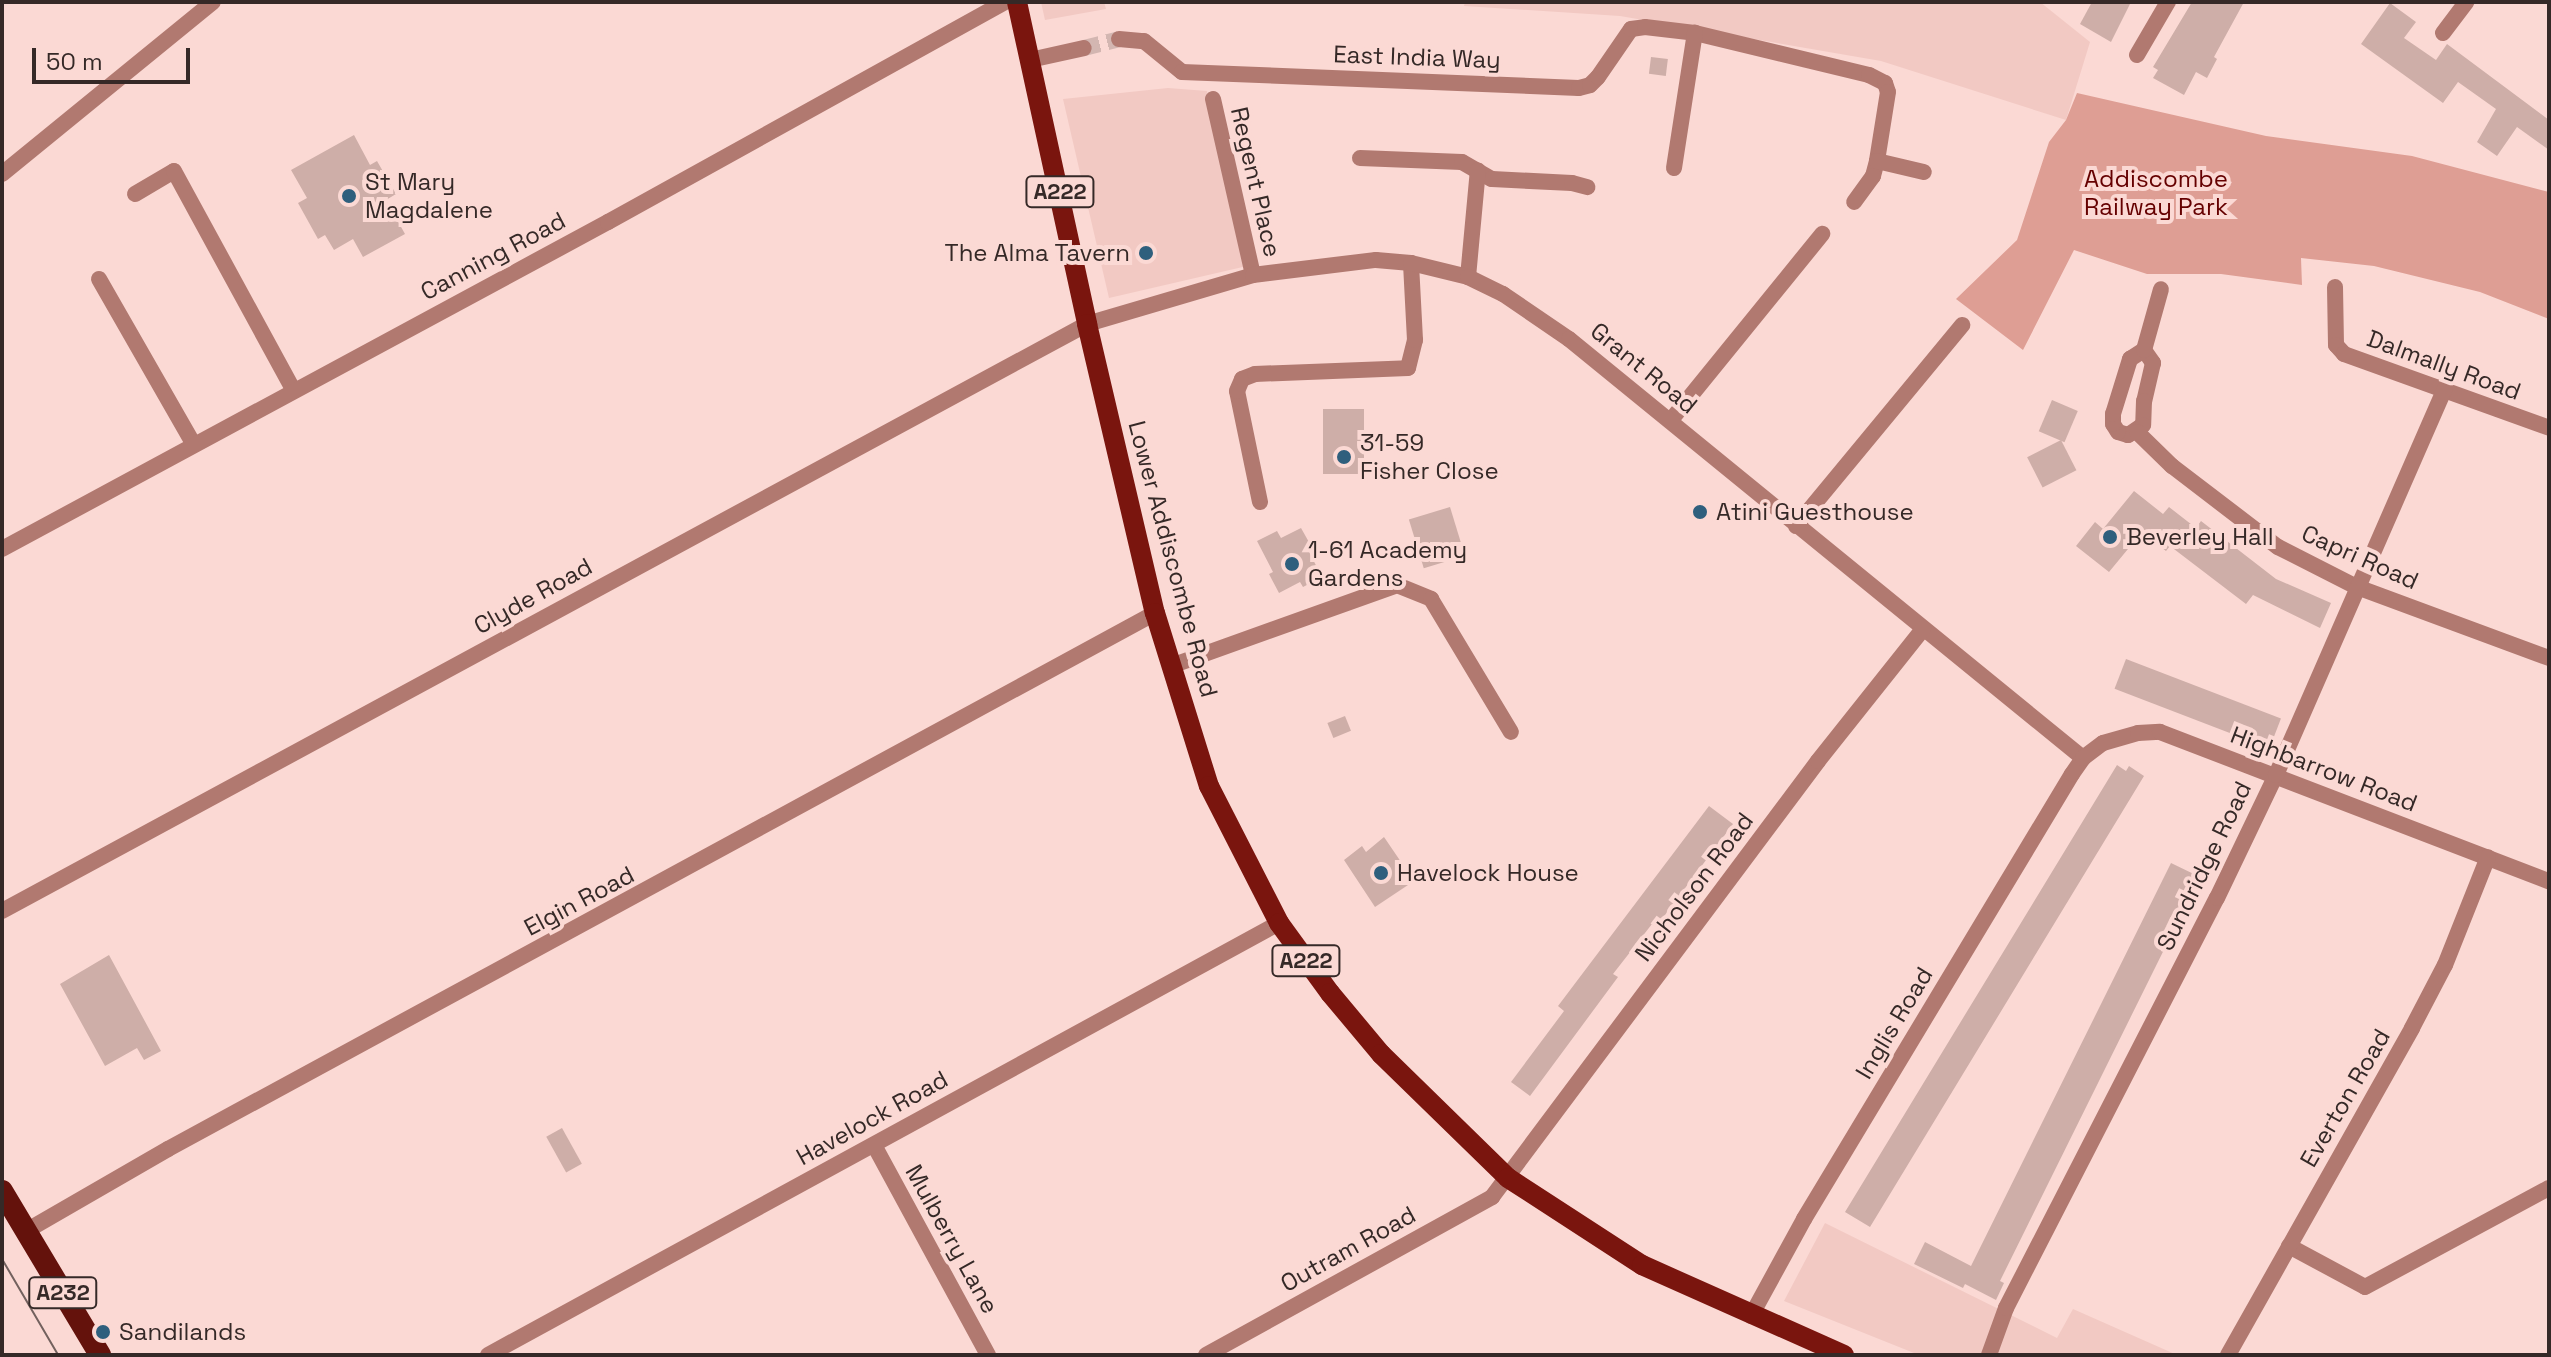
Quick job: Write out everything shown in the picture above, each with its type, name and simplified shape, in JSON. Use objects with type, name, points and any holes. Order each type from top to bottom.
[{"type":"highway","name":"A232","points":[[2,1191],[100,1355]]},
{"type":"main road","name":"Lower Addiscombe Road","points":[[1017,2],[1087,324],[1155,613],[1209,786],[1279,923],[1330,993],[1381,1054],[1508,1178],[1642,1265],[1844,1355]]},
{"type":"street","name":"Canning Road","points":[[2,549],[193,443],[613,219],[1005,2]]},
{"type":"street","points":[[2137,55],[2168,2]]},
{"type":"street","points":[[2443,33],[2466,2]]},
{"type":"street","points":[[2,174],[207,4]]},
{"type":"street","name":"East India Way","points":[[1119,39],[1144,41],[1182,72],[1579,88],[1590,85],[1598,77],[1631,29],[1645,27],[1695,33],[1879,78],[1888,92],[1877,161],[1873,176],[1854,202]]},
{"type":"street","points":[[1674,168],[1695,33]]},
{"type":"street","points":[[1030,60],[1084,48]]},
{"type":"street","name":"Regent Place","points":[[1213,99],[1253,275]]},
{"type":"street","points":[[1360,158],[1462,162],[1492,179],[1572,183],[1587,187]]},
{"type":"street","points":[[1877,161],[1924,172]]},
{"type":"street","points":[[1468,277],[1478,170]]},
{"type":"street","points":[[135,194],[174,171],[293,389]]},
{"type":"street","points":[[1671,420],[1822,234]]},
{"type":"street","name":"Grant Road","points":[[1087,324],[1253,275],[1346,262],[1411,263],[1468,277],[1503,294],[1569,339],[2083,758]]},
{"type":"street","points":[[1260,502],[1237,391],[1242,379],[1255,374],[1408,368],[1415,340],[1411,263]]},
{"type":"street","points":[[99,279],[193,443]]},
{"type":"street","name":"Dalmally Road","points":[[2335,287],[2336,345],[2344,354],[2549,428]]},
{"type":"street","name":"Capri Road","points":[[2144,350],[2153,363],[2144,401],[2143,425],[2137,432],[2128,435],[2118,432],[2113,424],[2119,393],[2130,359],[2144,350],[2161,289]]},
{"type":"street","name":"Clyde Road","points":[[2,911],[1087,324]]},
{"type":"street","points":[[1796,526],[1962,325]]},
{"type":"street","name":"Sundridge Road","points":[[1989,1355],[2006,1308],[2217,898],[2276,775],[2445,389]]},
{"type":"street","points":[[2119,393],[2144,401]]},
{"type":"street","name":"Capri Road","points":[[2137,432],[2172,466],[2278,547],[2357,587],[2549,658]]},
{"type":"street","points":[[1171,666],[1397,585],[1431,599],[1511,732]]},
{"type":"street","name":"Elgin Road","points":[[26,1231],[168,1149],[710,858],[1155,613]]},
{"type":"street","name":"Nicholson Road","points":[[1508,1178],[1818,761],[1923,629]]},
{"type":"street","name":"Highbarrow Road","points":[[2083,758],[2115,737],[2160,732],[2549,881]]},
{"type":"street","name":"Inglis Road","points":[[1751,1316],[1804,1219],[2083,758]]},
{"type":"street","name":"Everton Road","points":[[2228,1355],[2445,965],[2488,857]]},
{"type":"street","name":"Havelock Road","points":[[488,1355],[1279,923]]},
{"type":"street","name":"Mulberry Lane","points":[[874,1145],[988,1355]]},
{"type":"street","name":"Outram Road","points":[[1206,1355],[1492,1197],[1508,1178]]},
{"type":"street","points":[[2289,1246],[2365,1287],[2549,1188]]},
{"type":"shaded area","points":[[1041,2],[1104,2],[1106,9],[1045,20]]},
{"type":"shaded area","points":[[1465,2],[2040,2],[2090,42],[2066,120],[1881,61],[1620,16],[1464,6]]},
{"type":"shaded area","points":[[1168,88],[1207,91],[1247,266],[1109,298],[1063,99]]},
{"type":"shaded area","points":[[1825,1223],[2057,1338],[2073,1309],[2177,1355],[1919,1355],[1784,1301]]},
{"type":"green space","name":"Addiscombe Railway Park","points":[[2077,93],[2266,136],[2412,156],[2549,192],[2549,319],[2480,292],[2374,266],[2301,258],[2302,285],[2221,274],[2147,274],[2074,250],[2023,350],[1956,299],[2017,240],[2049,142],[2066,120]]},
{"type":"building","points":[[2092,2],[2131,2],[2111,42],[2080,24]]},
{"type":"building","points":[[2192,2],[2244,2],[2214,57],[2217,59],[2207,78],[2196,72],[2184,95],[2153,78],[2158,70],[2153,67]]},
{"type":"building","points":[[2390,3],[2416,22],[2404,38],[2436,60],[2447,44],[2549,120],[2549,150],[2517,127],[2497,156],[2477,142],[2496,109],[2458,82],[2443,103],[2361,44]]},
{"type":"building","points":[[1651,57],[1668,59],[1666,76],[1649,74]]},
{"type":"building","name":"St Mary Magdalene","points":[[354,135],[370,165],[377,161],[396,194],[386,200],[405,234],[363,257],[353,239],[334,250],[325,235],[318,239],[298,203],[307,198],[291,170]]},
{"type":"building","points":[[2052,400],[2078,411],[2064,442],[2039,431]]},
{"type":"building","name":"31-59 Fisher Close","points":[[1323,409],[1364,409],[1364,474],[1323,474]]},
{"type":"building","points":[[2061,440],[2076,470],[2043,488],[2027,457]]},
{"type":"building","points":[[2134,491],[2163,514],[2169,507],[2196,528],[2201,521],[2276,579],[2331,603],[2320,628],[2253,595],[2246,604],[2170,546],[2166,551],[2142,532],[2109,572],[2076,546],[2095,522],[2103,529]]},
{"type":"building","points":[[1450,507],[1465,556],[1424,568],[1409,520]]},
{"type":"building","name":"1-61 Academy Gardens","points":[[1301,528],[1310,544],[1306,546],[1322,577],[1303,587],[1300,582],[1279,593],[1269,574],[1273,572],[1257,541],[1277,531],[1281,538]]},
{"type":"building","points":[[2126,659],[2281,718],[2270,748],[2115,689]]},
{"type":"building","points":[[1345,716],[1351,731],[1333,738],[1327,723]]},
{"type":"building","points":[[2117,765],[2126,771],[2129,766],[2144,776],[1870,1227],[1845,1212]]},
{"type":"building","points":[[1709,806],[1733,824],[1656,927],[1652,924],[1613,974],[1618,977],[1530,1096],[1511,1082],[1564,1011],[1558,1006]]},
{"type":"building","name":"Havelock House","points":[[1384,837],[1414,881],[1375,907],[1344,860],[1362,846],[1366,852]]},
{"type":"building","points":[[2171,863],[2200,877],[2000,1281],[2004,1283],[1996,1300],[1914,1264],[1925,1242],[1971,1266]]},
{"type":"building","points":[[109,955],[161,1051],[144,1060],[137,1048],[105,1066],[60,984]]},
{"type":"building","points":[[562,1128],[582,1164],[566,1173],[546,1137]]},
{"type":"tunnel","points":[[1084,48],[1119,39]]},
{"type":"tram line","points":[[2,1259],[58,1355]]},
{"type":"place","name":"St Mary Magdalene","points":[[349,196]]},
{"type":"place","name":"The Alma Tavern","points":[[1146,253]]},
{"type":"place","name":"31-59 Fisher Close","points":[[1344,457]]},
{"type":"place","name":"Atini Guesthouse","points":[[1700,512]]},
{"type":"place","name":"Beverley Hall","points":[[2110,537]]},
{"type":"place","name":"1-61 Academy Gardens","points":[[1292,564]]},
{"type":"place","name":"Havelock House","points":[[1381,873]]},
{"type":"place","name":"Sandilands","points":[[103,1332]]}]
